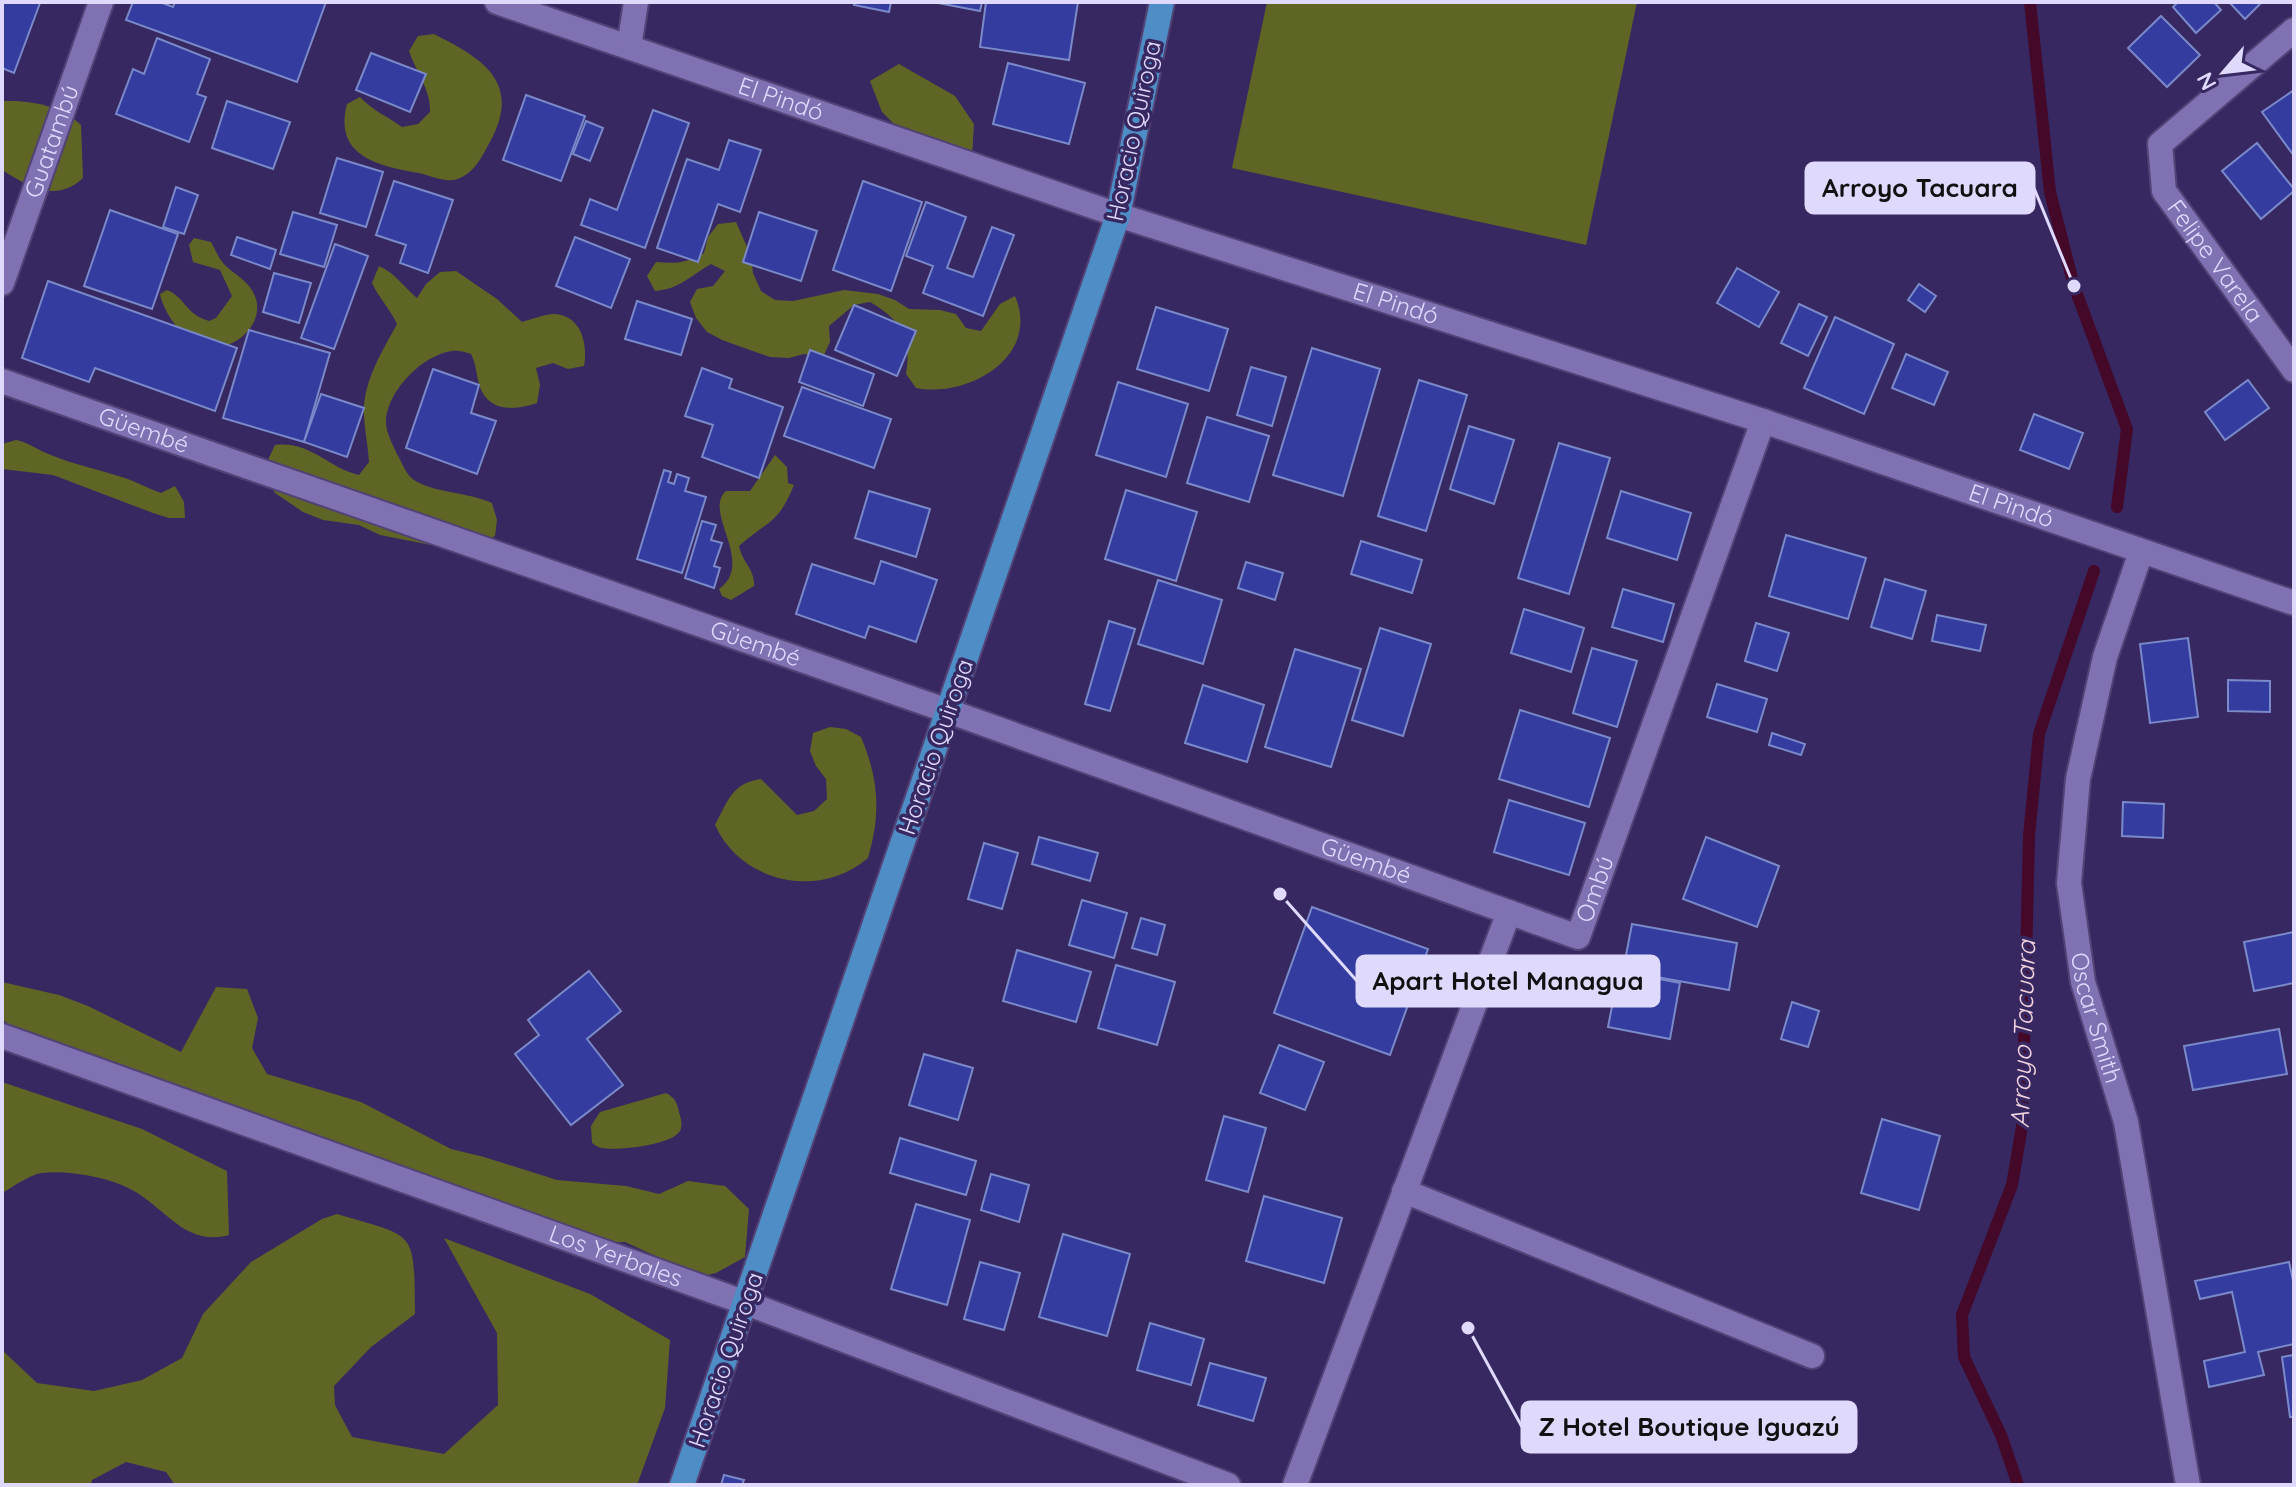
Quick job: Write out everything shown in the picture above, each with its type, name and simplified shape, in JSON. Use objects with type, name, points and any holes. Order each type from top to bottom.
[{"type":"main road","name":"Horacio Quiroga","points":[[682,1485],[1118,215],[1162,2]]},
{"type":"street","name":"Guatambú","points":[[2,283],[101,2]]},
{"type":"street","name":"El Pindó","points":[[497,2],[1118,215],[1763,421],[2294,603]]},
{"type":"street","points":[[629,47],[636,2]]},
{"type":"street","name":"Felipe Varela","points":[[2294,30],[2160,144],[2164,191],[2294,370]]},
{"type":"street","name":"Güembé","points":[[2,381],[948,711],[1509,912]]},
{"type":"street","name":"Ombú","points":[[1509,912],[1578,937],[1763,421]]},
{"type":"street","name":"Oscar Smith","points":[[2141,552],[2105,657],[2078,779],[2069,883],[2083,982],[2126,1122],[2188,1485]]},
{"type":"street","points":[[1295,1485],[1509,912]]},
{"type":"street","name":"Los Yerbales","points":[[2,1036],[746,1303],[1228,1485]]},
{"type":"street","points":[[1404,1191],[1812,1356]]},
{"type":"green space","points":[[1267,2],[1637,2],[1586,245],[1232,168]]},
{"type":"green space","points":[[434,34],[467,52],[492,74],[502,102],[499,119],[482,156],[471,171],[455,180],[389,167],[363,156],[353,147],[344,122],[347,104],[360,97],[402,127],[418,124],[430,112],[430,104],[409,51],[418,36]]},
{"type":"green space","points":[[899,64],[955,96],[974,124],[972,157],[908,138],[882,112],[870,81]]},
{"type":"green space","points":[[2,101],[44,105],[64,113],[81,125],[83,178],[63,190],[42,190],[2,170]]},
{"type":"green space","points":[[736,222],[751,256],[753,273],[761,291],[775,300],[793,301],[844,290],[878,294],[909,309],[956,314],[966,328],[981,331],[1000,304],[1015,296],[1020,318],[1018,338],[1009,355],[995,369],[957,386],[936,389],[916,388],[906,374],[907,350],[902,331],[890,316],[870,302],[854,305],[829,326],[830,342],[823,357],[804,354],[789,358],[770,357],[722,340],[707,332],[696,318],[690,302],[697,289],[713,286],[725,271],[711,264],[678,285],[655,291],[647,276],[656,262],[681,262],[704,253],[708,237],[718,224]]},
{"type":"green space","points":[[194,238],[211,242],[223,263],[246,283],[256,299],[256,317],[252,325],[239,339],[222,347],[204,347],[187,337],[172,321],[162,302],[160,294],[167,290],[195,314],[209,321],[216,318],[232,296],[220,270],[193,262],[189,245]]},
{"type":"green space","points":[[379,266],[417,298],[426,284],[440,272],[456,271],[497,299],[522,322],[551,314],[564,316],[577,326],[584,341],[584,366],[568,369],[553,363],[536,368],[540,385],[537,403],[528,406],[502,407],[488,400],[479,384],[471,354],[457,351],[441,354],[419,366],[394,396],[386,419],[387,428],[411,478],[431,488],[492,503],[497,520],[495,536],[467,549],[380,535],[359,525],[323,520],[303,512],[275,493],[267,479],[267,462],[275,445],[299,447],[359,475],[369,462],[364,419],[368,383],[397,324],[372,283]]},
{"type":"green space","points":[[16,440],[60,459],[125,478],[161,493],[175,486],[184,502],[185,518],[169,518],[153,513],[53,475],[2,469],[2,444]]},
{"type":"green space","points":[[775,455],[787,467],[788,483],[794,485],[777,515],[739,546],[754,586],[731,600],[722,596],[719,589],[729,578],[732,565],[720,500],[726,491],[750,491]]},
{"type":"green space","points":[[830,727],[846,729],[861,737],[872,768],[876,811],[868,858],[849,871],[828,879],[783,879],[762,872],[743,861],[727,845],[715,825],[737,789],[761,779],[797,815],[814,811],[827,799],[826,779],[810,751],[813,733]]},
{"type":"green space","points":[[2,982],[59,995],[88,1006],[181,1052],[216,987],[247,989],[258,1018],[252,1048],[267,1074],[361,1102],[451,1149],[557,1180],[626,1186],[659,1194],[688,1181],[725,1186],[749,1209],[745,1257],[716,1273],[683,1281],[660,1258],[625,1242],[592,1243],[21,1034],[2,1019]]},
{"type":"green space","points":[[2,1082],[142,1129],[227,1171],[229,1235],[200,1236],[188,1231],[132,1190],[112,1181],[88,1176],[41,1173],[2,1193]]},
{"type":"green space","points":[[666,1093],[675,1101],[681,1120],[681,1129],[675,1136],[632,1148],[601,1148],[592,1143],[591,1126],[600,1112]]},
{"type":"green space","points":[[337,1214],[397,1234],[406,1241],[414,1265],[415,1314],[371,1347],[334,1386],[335,1405],[352,1437],[444,1454],[498,1405],[497,1333],[444,1238],[590,1294],[670,1340],[665,1408],[637,1485],[175,1485],[166,1472],[126,1462],[92,1480],[91,1485],[2,1485],[2,1350],[37,1383],[94,1391],[142,1380],[182,1358],[203,1314],[251,1262],[322,1219]]},
{"type":"building","points":[[2,2],[40,3],[14,73],[2,68]]},
{"type":"building","points":[[133,2],[160,2],[173,7],[175,2],[326,2],[297,82],[126,20]]},
{"type":"building","points":[[854,2],[891,2],[889,12],[854,5]]},
{"type":"building","points":[[933,2],[982,2],[980,11]]},
{"type":"building","points":[[986,2],[1078,2],[1069,60],[980,47]]},
{"type":"building","points":[[2178,2],[2214,2],[2221,10],[2196,33],[2173,7]]},
{"type":"building","points":[[2229,2],[2262,2],[2245,19]]},
{"type":"building","points":[[2161,16],[2200,55],[2167,87],[2128,48]]},
{"type":"building","points":[[157,38],[210,59],[197,94],[206,97],[189,142],[116,114],[133,69],[144,74]]},
{"type":"building","points":[[371,53],[426,74],[410,112],[356,90]]},
{"type":"building","points":[[1008,63],[1085,83],[1069,144],[993,124]]},
{"type":"building","points":[[2294,90],[2294,156],[2262,112]]},
{"type":"building","points":[[526,95],[585,116],[561,181],[503,160]]},
{"type":"building","points":[[227,101],[290,122],[273,169],[212,148]]},
{"type":"building","points":[[653,110],[689,123],[645,248],[581,225],[590,199],[617,210]]},
{"type":"building","points":[[586,121],[603,128],[590,161],[573,154]]},
{"type":"building","points":[[729,140],[761,150],[740,212],[718,204],[698,262],[657,248],[687,159],[719,170]]},
{"type":"building","points":[[2257,143],[2294,189],[2261,219],[2222,171]]},
{"type":"building","points":[[337,158],[383,172],[366,227],[320,213]]},
{"type":"building","points":[[394,181],[453,200],[428,273],[400,263],[406,245],[376,235]]},
{"type":"building","points":[[863,181],[922,202],[891,291],[833,270]]},
{"type":"building","points":[[176,187],[198,195],[184,234],[163,227]]},
{"type":"building","points":[[926,202],[966,217],[947,268],[973,277],[992,227],[1014,235],[983,316],[923,293],[933,266],[906,256]]},
{"type":"building","points":[[110,210],[178,234],[152,309],[84,286]]},
{"type":"building","points":[[293,212],[337,225],[324,267],[280,254]]},
{"type":"building","points":[[759,212],[817,231],[801,281],[743,262]]},
{"type":"building","points":[[237,237],[276,250],[270,269],[231,255]]},
{"type":"building","points":[[575,237],[630,259],[611,308],[556,286]]},
{"type":"building","points":[[335,244],[368,256],[334,349],[301,338]]},
{"type":"building","points":[[1737,268],[1779,292],[1759,327],[1717,303]]},
{"type":"building","points":[[274,273],[311,283],[299,323],[263,312]]},
{"type":"building","points":[[48,281],[237,348],[215,411],[95,368],[89,382],[22,358]]},
{"type":"building","points":[[1919,284],[1936,296],[1925,312],[1908,300]]},
{"type":"building","points":[[637,301],[692,319],[681,355],[625,339]]},
{"type":"building","points":[[1799,304],[1827,317],[1808,356],[1781,343]]},
{"type":"building","points":[[854,305],[916,331],[897,376],[835,350]]},
{"type":"building","points":[[1156,307],[1228,329],[1209,391],[1137,369]]},
{"type":"building","points":[[1835,317],[1894,344],[1864,414],[1804,388]]},
{"type":"building","points":[[249,330],[330,353],[304,442],[223,418]]},
{"type":"building","points":[[1312,348],[1380,369],[1343,496],[1273,475]]},
{"type":"building","points":[[810,350],[874,374],[863,406],[799,382]]},
{"type":"building","points":[[1906,354],[1948,372],[1934,405],[1892,388]]},
{"type":"building","points":[[1251,367],[1286,377],[1272,426],[1237,415]]},
{"type":"building","points":[[702,368],[732,379],[729,388],[783,407],[759,478],[702,457],[713,425],[685,416]]},
{"type":"building","points":[[433,369],[479,385],[471,413],[496,421],[477,474],[406,448]]},
{"type":"building","points":[[1419,380],[1467,395],[1426,531],[1378,516]]},
{"type":"building","points":[[2248,380],[2269,408],[2225,440],[2205,412]]},
{"type":"building","points":[[1118,382],[1188,404],[1166,477],[1096,455]]},
{"type":"building","points":[[802,387],[891,419],[874,468],[784,436]]},
{"type":"building","points":[[321,394],[364,408],[347,457],[304,442]]},
{"type":"building","points":[[2034,414],[2083,433],[2069,469],[2020,450]]},
{"type":"building","points":[[1207,417],[1269,436],[1249,502],[1187,483]]},
{"type":"building","points":[[1469,426],[1514,440],[1494,504],[1450,489]]},
{"type":"building","points":[[1559,443],[1610,458],[1569,594],[1518,578]]},
{"type":"building","points":[[664,470],[671,472],[668,482],[674,484],[677,474],[689,478],[685,491],[706,497],[682,573],[637,559]]},
{"type":"building","points":[[1126,490],[1197,512],[1176,581],[1105,559]]},
{"type":"building","points":[[869,491],[930,509],[916,557],[855,538]]},
{"type":"building","points":[[1621,491],[1691,513],[1677,560],[1607,538]]},
{"type":"building","points":[[702,521],[716,525],[711,540],[722,543],[714,566],[720,568],[714,588],[685,578]]},
{"type":"building","points":[[1786,535],[1866,558],[1848,619],[1769,596]]},
{"type":"building","points":[[1361,541],[1422,560],[1412,593],[1351,574]]},
{"type":"building","points":[[881,561],[937,580],[916,642],[869,626],[865,638],[796,614],[812,564],[874,584]]},
{"type":"building","points":[[1246,562],[1283,573],[1275,600],[1238,588]]},
{"type":"building","points":[[1885,579],[1926,591],[1912,639],[1871,627]]},
{"type":"building","points":[[1158,580],[1222,600],[1203,664],[1138,644]]},
{"type":"building","points":[[1623,589],[1674,604],[1663,642],[1612,627]]},
{"type":"building","points":[[1524,609],[1584,628],[1571,672],[1511,653]]},
{"type":"building","points":[[1937,615],[1986,625],[1980,651],[1932,641]]},
{"type":"building","points":[[1109,621],[1135,629],[1110,711],[1085,704]]},
{"type":"building","points":[[1756,623],[1789,633],[1777,671],[1745,661]]},
{"type":"building","points":[[1380,628],[1431,644],[1403,736],[1352,720]]},
{"type":"building","points":[[2188,638],[2198,717],[2150,723],[2140,644]]},
{"type":"building","points":[[1592,648],[1637,661],[1617,727],[1573,713]]},
{"type":"building","points":[[1295,649],[1361,669],[1331,767],[1265,747]]},
{"type":"building","points":[[2228,680],[2270,681],[2270,712],[2228,711]]},
{"type":"building","points":[[1717,684],[1767,699],[1757,732],[1707,717]]},
{"type":"building","points":[[1203,685],[1264,705],[1247,762],[1185,743]]},
{"type":"building","points":[[1520,710],[1610,738],[1589,807],[1499,779]]},
{"type":"building","points":[[1772,733],[1805,744],[1801,755],[1769,745]]},
{"type":"building","points":[[1509,800],[1585,823],[1569,875],[1494,852]]},
{"type":"building","points":[[2123,802],[2164,804],[2163,838],[2122,836]]},
{"type":"building","points":[[1039,837],[1098,853],[1090,881],[1032,864]]},
{"type":"building","points":[[1706,837],[1779,866],[1757,927],[1683,899]]},
{"type":"building","points":[[984,843],[1018,853],[1002,909],[968,899]]},
{"type":"building","points":[[1082,900],[1127,913],[1114,958],[1069,945]]},
{"type":"building","points":[[1312,907],[1428,949],[1390,1055],[1274,1013]]},
{"type":"building","points":[[1141,918],[1165,925],[1157,955],[1132,948]]},
{"type":"building","points":[[1632,924],[1737,943],[1729,990],[1623,971]]},
{"type":"building","points":[[2294,932],[2294,983],[2254,991],[2244,942]]},
{"type":"building","points":[[1017,950],[1091,972],[1076,1022],[1003,1001]]},
{"type":"building","points":[[1116,965],[1175,982],[1157,1045],[1098,1028]]},
{"type":"building","points":[[589,971],[621,1011],[587,1039],[623,1085],[571,1125],[515,1054],[539,1035],[528,1020]]},
{"type":"building","points":[[1619,971],[1680,983],[1670,1039],[1608,1027]]},
{"type":"building","points":[[1792,1002],[1819,1011],[1808,1047],[1781,1039]]},
{"type":"building","points":[[2279,1029],[2287,1074],[2193,1090],[2184,1046]]},
{"type":"building","points":[[1279,1045],[1324,1062],[1305,1110],[1260,1093]]},
{"type":"building","points":[[924,1054],[973,1068],[958,1120],[909,1105]]},
{"type":"building","points":[[1224,1116],[1266,1128],[1248,1192],[1206,1180]]},
{"type":"building","points":[[1882,1119],[1940,1136],[1919,1210],[1861,1193]]},
{"type":"building","points":[[900,1138],[976,1161],[966,1195],[890,1173]]},
{"type":"building","points":[[991,1174],[1029,1185],[1019,1222],[981,1210]]},
{"type":"building","points":[[1264,1196],[1342,1218],[1324,1283],[1246,1261]]},
{"type":"building","points":[[916,1204],[970,1220],[947,1305],[891,1289]]},
{"type":"building","points":[[1063,1234],[1130,1254],[1107,1336],[1039,1317]]},
{"type":"building","points":[[980,1262],[1020,1273],[1004,1330],[964,1319]]},
{"type":"building","points":[[2289,1262],[2294,1285],[2294,1344],[2258,1352],[2264,1375],[2209,1387],[2204,1361],[2245,1352],[2232,1292],[2200,1299],[2195,1281]]},
{"type":"building","points":[[1150,1323],[1204,1339],[1191,1385],[1137,1370]]},
{"type":"building","points":[[2294,1355],[2294,1417],[2290,1417],[2282,1357]]},
{"type":"building","points":[[1210,1363],[1266,1378],[1253,1421],[1198,1405]]},
{"type":"building","points":[[724,1475],[744,1480],[742,1485],[721,1485]]},
{"type":"waterway","name":"Arroyo Tacuara","points":[[2030,2],[2050,192],[2074,286],[2127,429],[2117,507]]},
{"type":"waterway","name":"Arroyo Tacuara","points":[[2018,1485],[2001,1435],[1964,1357],[1962,1315],[2012,1185],[2022,1127],[2029,836],[2039,734],[2094,571]]},
{"type":"place","name":"Arroyo Tacuara","points":[[2074,286]]},
{"type":"place","name":"Apart Hotel Managua","points":[[1280,894]]},
{"type":"place","name":"Z Hotel Boutique Iguazú","points":[[1468,1328]]}]
